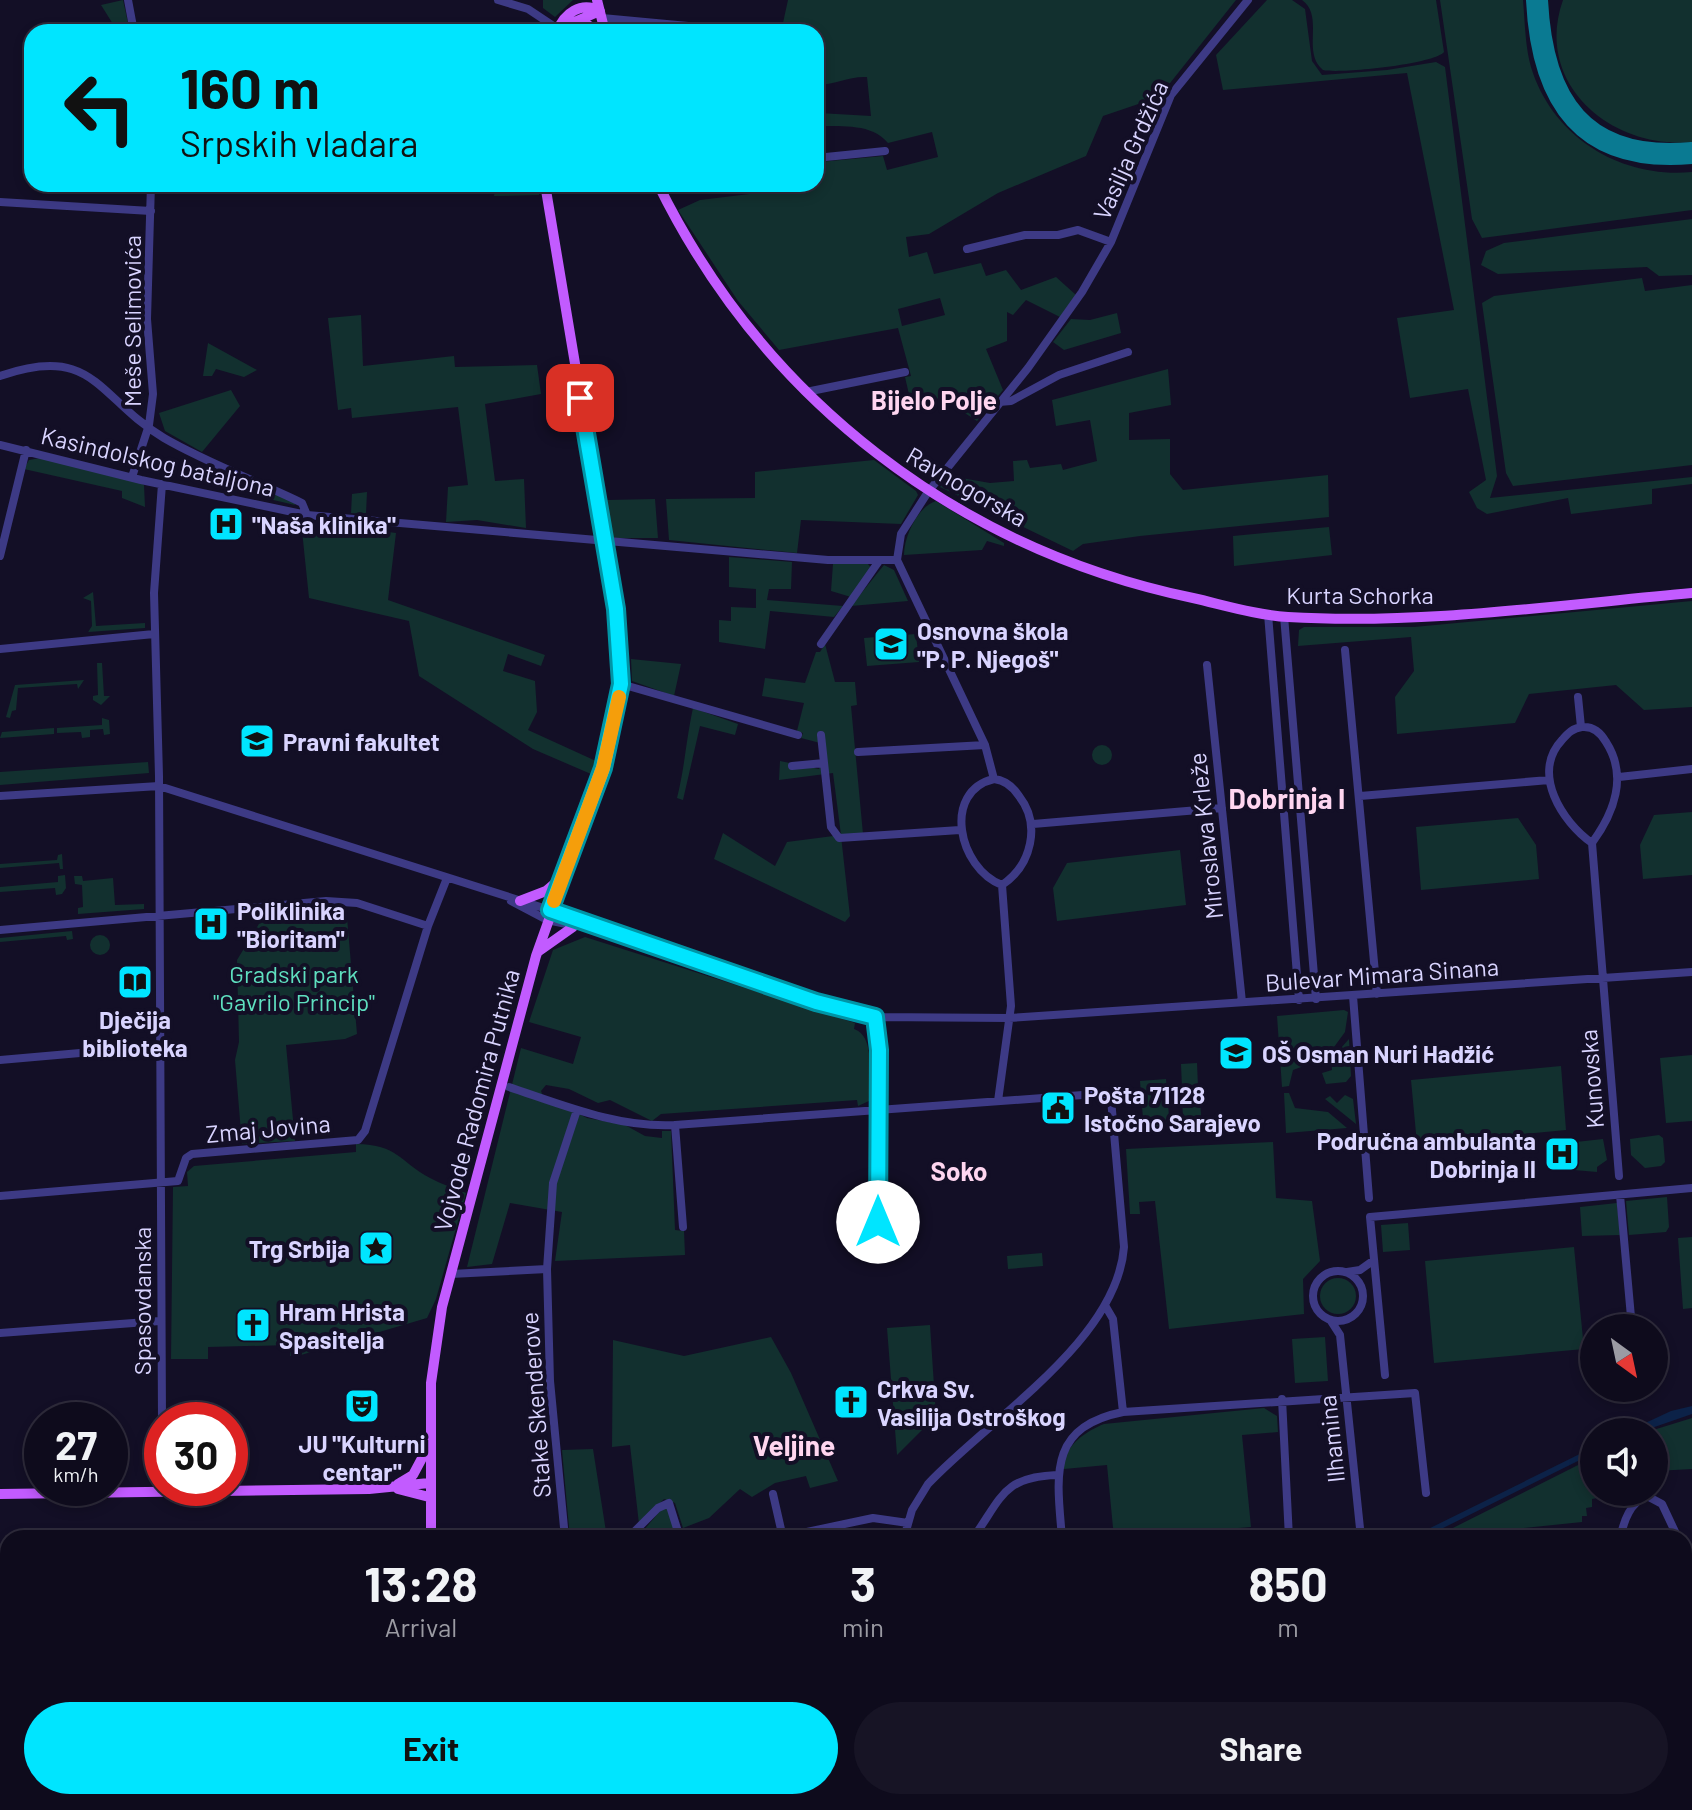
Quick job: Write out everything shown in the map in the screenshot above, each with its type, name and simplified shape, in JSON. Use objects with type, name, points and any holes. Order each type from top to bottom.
[{"type":"main road","points":[[563,24],[577,5],[600,10]]},
{"type":"main road","points":[[569,24],[600,10]]},
{"type":"main road","name":"Vojvode Radomira Putnika","points":[[431,1530],[428,1447],[434,1346],[536,956],[603,768],[621,684],[619,628],[546,192]]},
{"type":"main road","name":"Ravnogorska","points":[[662,192],[729,305],[806,392],[839,424],[928,492],[1039,548]]},
{"type":"main road","name":"Kurta Schorka","points":[[1039,548],[1126,584],[1284,616],[1349,619],[1483,612],[1692,593]]},
{"type":"main road","points":[[520,901],[546,891],[562,877]]},
{"type":"main road","points":[[536,956],[542,947],[573,927]]},
{"type":"main road","points":[[392,1488],[413,1475],[428,1447]]},
{"type":"main road","points":[[248,1489],[392,1488],[429,1483]]},
{"type":"main road","points":[[392,1488],[429,1497]]},
{"type":"main road","points":[[0,1494],[144,1490]]},
{"type":"street","points":[[128,0],[132,24]]},
{"type":"street","points":[[498,0],[528,9],[553,24]]},
{"type":"street","points":[[528,9],[535,0]]},
{"type":"street","name":"Vasilja Grdžića","points":[[897,560],[901,534],[928,492],[1074,303],[1111,242],[1171,95],[1248,0]]},
{"type":"street","points":[[600,10],[695,24]]},
{"type":"street","points":[[824,157],[885,151]]},
{"type":"street","name":"Meše Selimovića","points":[[132,477],[149,425],[153,394],[147,319],[151,192]]},
{"type":"street","name":"Meše Selimovića","points":[[0,202],[151,211]]},
{"type":"street","name":"Vasilja Grdžića","points":[[967,249],[1025,235],[1078,230],[1111,242]]},
{"type":"street","points":[[999,402],[1011,401],[1059,375],[1128,352]]},
{"type":"street","name":"Kasindolskog bataljona","points":[[0,376],[46,365],[82,372],[165,438],[302,503],[307,515]]},
{"type":"street","points":[[806,392],[905,372]]},
{"type":"street","name":"Kasindolskog bataljona","points":[[0,445],[307,515],[605,542]]},
{"type":"street","points":[[0,556],[26,450]]},
{"type":"street","name":"Spasovdanska","points":[[162,484],[154,634],[159,786],[162,1402]]},
{"type":"street","points":[[605,542],[897,560],[985,745],[994,779],[1013,789],[1033,824],[1030,845],[1019,867],[1002,885],[1009,1018],[998,1101]]},
{"type":"street","points":[[821,644],[879,561]]},
{"type":"street","points":[[1268,614],[1299,1000]]},
{"type":"street","points":[[1284,616],[1316,999]]},
{"type":"street","points":[[0,649],[154,634]]},
{"type":"street","points":[[1345,650],[1377,994]]},
{"type":"street","name":"Miroslava Krleže","points":[[1207,665],[1242,1002]]},
{"type":"street","points":[[621,684],[798,735]]},
{"type":"street","points":[[1578,697],[1581,727]]},
{"type":"street","points":[[1581,727],[1601,733],[1611,750],[1619,777],[1612,809],[1592,843],[1574,831],[1553,797],[1549,780],[1550,762],[1557,745],[1570,731],[1581,727]]},
{"type":"street","points":[[821,735],[833,833],[839,838],[960,830]]},
{"type":"street","points":[[858,752],[985,745]]},
{"type":"street","points":[[792,766],[824,763]]},
{"type":"street","points":[[1619,777],[1692,769]]},
{"type":"street","points":[[994,779],[982,784],[970,797],[960,830],[967,852],[991,880],[1002,885]]},
{"type":"street","points":[[1360,796],[1549,780]]},
{"type":"street","points":[[0,796],[159,786],[447,878],[549,915]]},
{"type":"street","points":[[1033,824],[1222,808]]},
{"type":"street","name":"Kunovska","points":[[1592,843],[1619,1176]]},
{"type":"street","name":"Zmaj Jovina","points":[[160,1182],[178,1181],[186,1158],[192,1154],[360,1138],[428,926],[447,878]]},
{"type":"street","points":[[506,898],[520,901],[573,927],[593,925]]},
{"type":"street","points":[[0,930],[347,901],[428,926]]},
{"type":"street","name":"Bulevar Mimara Sinana","points":[[549,915],[593,925],[839,1009],[875,1017],[1009,1018],[1692,972]]},
{"type":"street","points":[[1353,996],[1369,1198]]},
{"type":"street","points":[[875,1017],[879,1050],[878,1222]]},
{"type":"street","points":[[0,1060],[160,1046]]},
{"type":"street","points":[[509,1087],[577,1110],[647,1126],[1096,1094],[1113,1102],[1124,1247],[1119,1278],[1106,1307],[1084,1337],[928,1484],[906,1530]]},
{"type":"street","name":"Stake Skenderove","points":[[564,1530],[550,1381],[547,1269],[553,1183],[577,1110]]},
{"type":"street","points":[[675,1125],[683,1227]]},
{"type":"street","points":[[0,1196],[160,1182]]},
{"type":"street","points":[[1385,1375],[1371,1262],[1370,1217],[1692,1188]]},
{"type":"street","points":[[1620,1195],[1631,1314]]},
{"type":"street","points":[[1347,1320],[1331,1321],[1315,1306],[1315,1286],[1330,1272],[1347,1272],[1371,1262]]},
{"type":"street","points":[[1340,1335],[1347,1320],[1362,1306],[1361,1286],[1371,1262]]},
{"type":"street","points":[[451,1274],[547,1269]]},
{"type":"street","points":[[1347,1272],[1361,1286]]},
{"type":"street","points":[[1106,1307],[1113,1319],[1123,1412]]},
{"type":"street","points":[[0,1333],[160,1321]]},
{"type":"street","name":"Ilhamina","points":[[1331,1321],[1340,1335],[1360,1530]]},
{"type":"street","points":[[1061,1530],[1057,1475],[1064,1450],[1078,1431],[1101,1417],[1123,1412],[1282,1399],[1415,1393],[1426,1493]]},
{"type":"street","points":[[1282,1399],[1289,1530]]},
{"type":"street","points":[[979,1530],[1017,1481],[1057,1475]]},
{"type":"street","points":[[773,1494],[781,1530]]},
{"type":"street","points":[[1623,1530],[1635,1502],[1647,1496],[1662,1504],[1674,1530]]},
{"type":"street","points":[[636,1530],[661,1505],[669,1503],[678,1530]]},
{"type":"street","points":[[819,1530],[873,1518],[908,1523]]},
{"type":"green space","points":[[123,0],[128,24],[113,24],[101,5]]},
{"type":"green space","points":[[543,0],[573,0],[555,17],[543,8]]},
{"type":"green space","points":[[788,0],[1236,0],[1159,97],[1103,116],[1086,156],[998,193],[929,234],[906,237],[909,257],[927,252],[934,274],[981,263],[986,276],[1006,270],[1021,290],[1056,277],[1076,295],[1060,317],[1026,300],[1013,315],[1007,312],[1007,341],[986,349],[1003,390],[977,421],[942,398],[911,403],[905,377],[911,376],[898,328],[779,350],[738,301],[678,210],[700,200],[767,192],[824,192],[824,162],[883,156],[887,170],[938,157],[932,132],[888,143],[865,129],[824,126],[824,113],[871,116],[867,77],[824,84],[824,24],[783,24]],"holes":[[[940,298],[945,315],[902,326],[898,309]]]},
{"type":"green space","points":[[1267,0],[1292,0],[1305,9],[1312,61],[1322,75],[1436,62],[1445,67],[1497,476],[1490,498],[1692,477],[1692,484],[1652,489],[1652,504],[1571,514],[1568,498],[1487,514],[1477,508],[1469,492],[1486,480],[1468,389],[1410,398],[1397,318],[1454,310],[1407,73],[1223,90],[1216,55]]},
{"type":"green space","points":[[1302,0],[1436,0],[1444,52],[1423,60],[1386,67],[1323,70],[1314,54],[1312,16]]},
{"type":"green space","points":[[1440,0],[1523,0],[1531,67],[1541,92],[1555,114],[1572,133],[1615,160],[1640,168],[1692,172],[1692,210],[1482,238],[1472,219]]},
{"type":"green space","points":[[1563,0],[1692,0],[1692,142],[1662,142],[1634,135],[1608,123],[1586,106],[1570,84],[1559,59],[1557,31]]},
{"type":"green space","points":[[495,192],[539,192],[539,195],[494,196]]},
{"type":"green space","points":[[1692,219],[1692,275],[1659,276],[1647,267],[1498,274],[1481,265],[1486,251],[1504,243]]},
{"type":"green space","points":[[1642,278],[1645,291],[1692,285],[1692,465],[1513,486],[1506,473],[1482,303],[1494,296]]},
{"type":"green space","points":[[1117,313],[1121,333],[1064,350],[1053,342],[1071,319],[1090,320]]},
{"type":"green space","points":[[361,315],[363,366],[454,356],[455,367],[537,365],[541,394],[485,404],[495,481],[524,479],[526,528],[477,520],[446,522],[448,487],[468,485],[458,407],[352,418],[351,408],[338,410],[328,318]]},
{"type":"green space","points":[[208,343],[257,370],[244,377],[216,369],[212,376],[203,376]]},
{"type":"green space","points":[[1168,369],[1171,405],[1129,413],[1129,440],[1170,439],[1170,474],[1183,490],[1328,475],[1329,517],[1140,536],[1083,544],[1073,551],[940,487],[950,476],[990,483],[1014,481],[1013,461],[1027,460],[1030,468],[1061,464],[1063,470],[1097,461],[1090,420],[1056,426],[1052,400]]},
{"type":"green space","points":[[231,390],[240,406],[202,452],[165,431],[159,413]]},
{"type":"green space","points":[[40,458],[135,480],[144,485],[145,507],[122,498],[122,491],[24,469],[29,460]]},
{"type":"green space","points":[[874,460],[918,495],[901,524],[801,520],[797,553],[669,540],[666,499],[755,498],[755,472]]},
{"type":"green space","points":[[213,467],[294,502],[295,505],[208,485]]},
{"type":"green space","points":[[367,492],[366,514],[351,513],[352,494]]},
{"type":"green space","points":[[655,499],[658,538],[612,538],[607,500]]},
{"type":"green space","points":[[936,501],[1004,543],[1004,546],[987,541],[982,550],[904,555],[913,524],[923,509]]},
{"type":"green space","points":[[301,521],[396,533],[388,600],[545,655],[541,666],[508,654],[503,671],[535,681],[537,712],[528,730],[596,761],[591,774],[533,749],[419,676],[409,621],[309,598]]},
{"type":"green space","points":[[1329,527],[1332,555],[1234,566],[1233,536]]},
{"type":"green space","points":[[729,557],[792,562],[791,589],[769,589],[767,600],[843,606],[834,617],[770,611],[765,649],[719,642],[719,620],[731,621],[731,607],[756,608],[756,589],[729,587]]},
{"type":"green space","points":[[833,564],[868,564],[871,568],[851,597],[831,591]]},
{"type":"green space","points":[[884,565],[894,570],[908,601],[851,606]]},
{"type":"green space","points":[[93,592],[96,626],[145,623],[145,628],[88,632],[92,626],[91,601],[83,598]]},
{"type":"green space","points":[[1692,601],[1692,707],[1644,710],[1616,685],[1529,694],[1515,723],[1397,734],[1395,697],[1414,671],[1411,637],[1298,646],[1299,630],[1304,627],[1414,627]]},
{"type":"green space","points":[[916,634],[919,662],[867,666],[864,638]]},
{"type":"green space","points":[[825,644],[835,682],[855,682],[857,705],[851,706],[863,834],[841,836],[850,916],[845,922],[714,859],[723,833],[775,866],[787,842],[841,835],[833,773],[779,780],[780,761],[819,769],[824,744],[801,738],[803,733],[797,731],[804,703],[762,696],[765,678],[805,683],[816,652],[820,652]]},
{"type":"green space","points":[[631,659],[681,664],[674,696],[632,681]]},
{"type":"green space","points":[[97,663],[102,663],[104,696],[110,696],[101,705],[93,700],[93,696],[98,695]]},
{"type":"green space","points":[[84,680],[78,689],[77,684],[18,688],[16,710],[12,711],[10,718],[6,717],[15,685]]},
{"type":"green space","points":[[693,708],[738,724],[735,735],[700,726],[683,800],[677,798]]},
{"type":"green space","points":[[102,718],[109,720],[110,734],[104,735],[103,729],[90,730],[90,737],[82,738],[81,732],[57,733],[57,728],[102,725]]},
{"type":"green space","points":[[54,728],[54,734],[0,738],[2,732]]},
{"type":"green space","points":[[1098,745],[1106,745],[1112,755],[1106,765],[1098,765],[1092,759],[1092,751]]},
{"type":"green space","points":[[148,762],[149,773],[0,785],[0,772]]},
{"type":"green space","points":[[1692,812],[1692,875],[1643,879],[1640,845],[1654,815]]},
{"type":"green space","points":[[1518,818],[1536,845],[1539,879],[1421,890],[1416,827]]},
{"type":"green space","points":[[1180,850],[1186,905],[1057,921],[1053,888],[1067,863]]},
{"type":"green space","points":[[62,854],[63,869],[60,869],[59,863],[0,868],[0,864],[57,860],[58,855]]},
{"type":"green space","points":[[65,875],[66,888],[62,894],[56,895],[55,888],[0,892],[0,887],[58,882],[58,876]]},
{"type":"green space","points":[[74,876],[82,876],[83,881],[113,878],[115,905],[144,904],[144,909],[78,914],[78,908],[83,907],[82,885],[75,884]]},
{"type":"green space","name":"Gradski park \"Gavrilo Princip\"","points":[[346,906],[357,1034],[345,1039],[286,1045],[295,1141],[242,1144],[235,1060],[239,1042],[237,960],[265,914]]},
{"type":"green space","points":[[72,931],[73,939],[67,940],[66,936],[0,942],[0,938]]},
{"type":"green space","points":[[100,935],[107,938],[110,945],[107,952],[100,955],[93,952],[90,945],[93,938]]},
{"type":"green space","points":[[585,937],[855,1023],[854,1029],[866,1041],[869,1050],[869,1101],[858,1106],[857,1100],[661,1114],[652,1121],[610,1100],[598,1103],[569,1089],[546,1085],[541,1091],[543,1096],[587,1118],[625,1125],[645,1136],[662,1138],[662,1131],[671,1131],[675,1230],[684,1231],[685,1255],[555,1261],[562,1212],[510,1203],[492,1264],[467,1267],[521,1048],[573,1064],[581,1037],[529,1022],[553,950]]},
{"type":"green space","points":[[1348,1012],[1345,1032],[1326,1058],[1293,1070],[1289,1086],[1282,1087],[1277,1016]]},
{"type":"green space","points":[[1349,1039],[1351,1076],[1346,1082],[1326,1084],[1322,1073],[1332,1070],[1331,1059]]},
{"type":"green space","points":[[1692,1055],[1692,1121],[1666,1123],[1660,1058]]},
{"type":"green space","points":[[1197,1063],[1198,1087],[1182,1088],[1181,1064]]},
{"type":"green space","points":[[1561,1066],[1566,1130],[1417,1144],[1411,1080]]},
{"type":"green space","points":[[1166,1079],[1170,1129],[1144,1131],[1140,1081]]},
{"type":"green space","points":[[1284,1093],[1289,1093],[1295,1108],[1328,1112],[1347,1128],[1286,1133]]},
{"type":"green space","points":[[1345,1095],[1353,1099],[1356,1124],[1325,1099],[1330,1096],[1337,1103]]},
{"type":"green space","points":[[1200,1100],[1202,1130],[1184,1132],[1182,1101]]},
{"type":"green space","points":[[1659,1135],[1663,1138],[1665,1162],[1661,1166],[1645,1168],[1631,1155],[1630,1139]]},
{"type":"green space","points":[[1603,1139],[1607,1160],[1597,1167],[1597,1172],[1574,1170],[1572,1146],[1576,1142]]},
{"type":"green space","points":[[1273,1142],[1276,1198],[1312,1201],[1320,1261],[1303,1279],[1304,1314],[1169,1329],[1155,1201],[1139,1202],[1140,1214],[1130,1214],[1126,1149]]},
{"type":"green space","points":[[356,1144],[390,1150],[430,1178],[466,1193],[436,1299],[427,1318],[301,1355],[290,1356],[290,1345],[208,1347],[208,1359],[171,1359],[173,1187],[188,1186],[187,1172],[194,1166],[356,1152]]},
{"type":"green space","points":[[1667,1197],[1669,1227],[1666,1232],[1629,1235],[1626,1201]]},
{"type":"green space","points":[[1617,1203],[1620,1235],[1582,1236],[1580,1207]]},
{"type":"green space","points":[[1408,1223],[1410,1250],[1383,1252],[1381,1225]]},
{"type":"green space","points":[[1692,1237],[1692,1308],[1683,1309],[1678,1238]]},
{"type":"green space","points":[[1574,1247],[1581,1314],[1580,1349],[1434,1363],[1425,1261]]},
{"type":"green space","points":[[1042,1253],[1043,1266],[1008,1269],[1007,1256]]},
{"type":"green space","points":[[1338,1278],[1351,1283],[1356,1296],[1351,1309],[1338,1314],[1325,1309],[1320,1296],[1325,1283]]},
{"type":"green space","points":[[930,1325],[936,1416],[897,1455],[887,1328]]},
{"type":"green space","points":[[771,1337],[791,1373],[838,1481],[810,1488],[806,1476],[775,1483],[752,1497],[740,1489],[709,1518],[683,1528],[675,1503],[664,1499],[639,1524],[630,1445],[612,1447],[613,1340],[684,1356]]},
{"type":"green space","points":[[1325,1337],[1328,1381],[1295,1383],[1292,1339]]},
{"type":"green space","points":[[1264,1408],[1277,1416],[1278,1432],[1242,1435],[1251,1527],[1113,1530],[1107,1465],[1064,1469],[1064,1461],[1071,1447],[1104,1424]]},
{"type":"green space","points":[[1692,1418],[1692,1469],[1668,1470],[1668,1425]]},
{"type":"green space","points":[[593,1449],[606,1530],[569,1530],[562,1450]]},
{"type":"green space","points":[[1580,1464],[1580,1506],[1592,1506],[1586,1508],[1587,1516],[1582,1516],[1582,1522],[1505,1530],[1449,1530]]},
{"type":"green space","points":[[669,1507],[675,1530],[644,1530],[661,1510]]},
{"type":"water","points":[[1692,1406],[1692,1414],[1668,1422],[1668,1418],[1656,1418]]},
{"type":"water","points":[[1580,1454],[1580,1460],[1439,1530],[1426,1530]]},
{"type":"taxiway","points":[[1537,0],[1548,68],[1560,95],[1576,118],[1596,136],[1622,148],[1654,153],[1692,153]]},
{"type":"slow traffic","points":[[554,901],[603,768],[619,697]]},
{"type":"place","name":"\"Naša klinika\"","points":[[226,524]]},
{"type":"place","name":"Osnovna škola \"P. P. Njegoš\"","points":[[891,644]]},
{"type":"place","name":"Pravni fakultet","points":[[257,741]]},
{"type":"place","name":"Poliklinika \"Bioritam\"","points":[[211,924]]},
{"type":"place","name":"Dječija biblioteka","points":[[135,982]]},
{"type":"place","name":"OŠ Osman Nuri Hadžić","points":[[1236,1053]]},
{"type":"place","name":"Pošta 71128 Istočno Sarajevo","points":[[1058,1108]]},
{"type":"place","name":"Područna ambulanta Dobrinja II","points":[[1562,1154]]},
{"type":"place","name":"Trg Srbija","points":[[376,1248]]},
{"type":"place","name":"Hram Hrista Spasitelja","points":[[253,1325]]},
{"type":"place","name":"Crkva Sv. Vasilija Ostroškog","points":[[851,1402]]},
{"type":"place","name":"JU \"Kulturni centar\"","points":[[362,1406]]},
{"type":"district","name":"Bijelo Polje","points":[[934,399]]},
{"type":"district","name":"Dobrinja I","points":[[1287,798]]},
{"type":"district","name":"Soko","points":[[959,1170]]},
{"type":"district","name":"Veljine","points":[[794,1445]]},
{"type":"route","points":[[580,398],[616,609],[621,684],[603,768],[550,910],[816,1002],[875,1017],[879,1050],[878,1222]]}]
